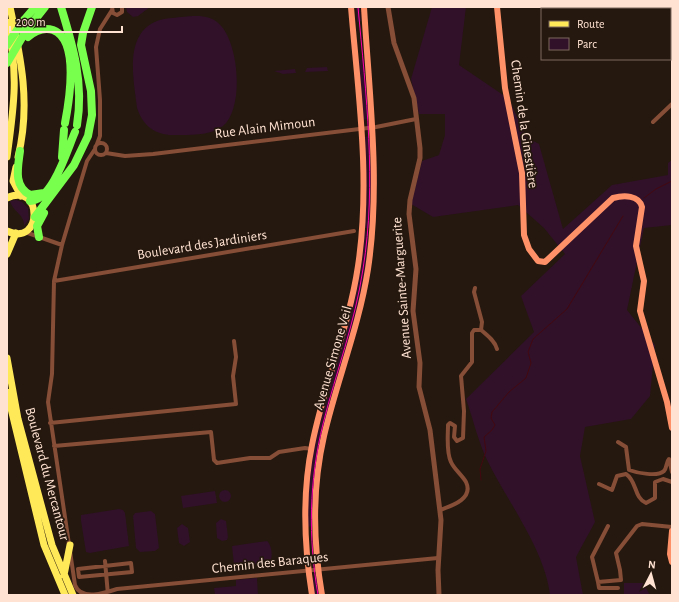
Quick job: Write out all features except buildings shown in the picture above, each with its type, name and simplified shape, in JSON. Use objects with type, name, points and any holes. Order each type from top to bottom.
[{"type":"highway","points":[[7,63],[11,47],[24,20],[35,7]]},
{"type":"highway","points":[[11,47],[27,34],[45,7]]},
{"type":"highway","points":[[35,217],[58,175],[76,128],[79,82],[74,47],[61,7]]},
{"type":"highway","points":[[39,236],[37,226],[48,194],[82,152],[89,130],[92,115],[91,91],[81,45],[83,33],[92,7]]},
{"type":"highway","points":[[27,34],[39,30],[52,30],[61,36],[67,45],[69,61],[69,92],[64,126],[62,162]]},
{"type":"highway","points":[[20,151],[18,180],[22,189],[34,195],[48,194]]},
{"type":"highway","points":[[30,201],[48,194]]},
{"type":"main road","name":"Avenue Simone Veil","points":[[312,595],[308,570],[305,510],[311,449],[317,422],[348,316],[358,267],[364,193],[361,128],[351,7]]},
{"type":"main road","name":"Avenue Simone Veil","points":[[322,595],[318,568],[314,510],[319,463],[327,424],[358,318],[370,255],[374,194],[372,127],[364,7]]},
{"type":"main road","name":"Chemin de la Ginestière","points":[[497,7],[505,88],[522,174],[523,223],[526,243],[538,262],[546,262],[613,198],[635,198],[641,202],[642,207],[636,246],[644,281],[640,311],[667,402],[672,428]]},
{"type":"main road","points":[[7,254],[19,233],[31,226],[35,217],[33,206],[30,201],[21,196],[13,181],[20,151],[25,118],[25,93],[20,49],[11,8]]},
{"type":"main road","points":[[7,22],[15,70],[14,106],[7,157]]},
{"type":"main road","points":[[7,138],[14,106]]},
{"type":"main road","points":[[7,198],[21,196]]},
{"type":"main road","points":[[7,231],[19,233]]},
{"type":"main road","name":"Boulevard du Mercantour","points":[[7,358],[18,419],[52,545],[73,595]]},
{"type":"main road","name":"Boulevard du Mercantour","points":[[7,392],[44,545],[65,595]]},
{"type":"main road","points":[[672,532],[670,554],[672,562]]},
{"type":"main road","points":[[64,575],[70,545]]},
{"type":"street","name":"Avenue Sainte-Marguerite","points":[[388,7],[394,43],[412,91],[420,158],[408,208],[416,269],[414,325],[420,364],[419,387],[430,430],[440,510],[441,526],[438,558],[439,595]]},
{"type":"street","points":[[112,8],[117,15]]},
{"type":"street","points":[[105,561],[107,594],[86,594],[78,590],[75,585],[48,402],[53,358],[54,281],[62,245],[89,158],[95,149],[100,136],[100,100],[96,47],[100,29],[109,17],[112,8]]},
{"type":"street","points":[[109,17],[121,14],[123,8]]},
{"type":"street","points":[[653,122],[672,104]]},
{"type":"street","name":"Rue Alain Mimoun","points":[[106,153],[125,156],[146,154],[372,127],[416,119]]},
{"type":"street","points":[[89,158],[98,154],[106,153],[107,148],[100,136]]},
{"type":"street","points":[[97,144],[104,143]]},
{"type":"street","name":"Rue Alain Mimoun","points":[[107,148],[117,154]]},
{"type":"street","points":[[95,149],[98,154]]},
{"type":"street","points":[[31,226],[39,236]]},
{"type":"street","name":"Boulevard des Jardiniers","points":[[54,281],[354,231]]},
{"type":"street","points":[[19,233],[39,236],[62,245]]},
{"type":"street","points":[[475,288],[474,292],[482,322],[481,330]]},
{"type":"street","points":[[440,510],[456,504],[463,499],[467,492],[466,483],[451,463],[449,457],[448,425],[454,424],[454,437],[457,441],[462,440],[464,411],[461,376],[472,362],[472,334],[474,330],[481,330],[487,335],[497,350]]},
{"type":"street","points":[[50,422],[236,404],[233,376],[236,357],[234,341]]},
{"type":"street","points":[[54,446],[211,432],[214,460],[220,464],[250,458],[270,458],[279,452],[305,448],[311,449]]},
{"type":"street","points":[[618,442],[626,447],[629,470],[641,471],[650,475],[659,474],[665,470],[669,459],[672,472]]},
{"type":"street","points":[[599,484],[612,490],[618,476],[626,474],[632,479],[640,500],[646,503],[655,498],[654,482],[663,480],[672,482]]},
{"type":"street","points":[[598,582],[620,580],[620,570],[616,553],[637,526],[642,524],[672,527]]},
{"type":"street","points":[[608,526],[592,557],[599,588],[618,588]]},
{"type":"street","name":"Chemin des Baraques","points":[[107,594],[117,589],[318,568],[438,558]]},
{"type":"street","points":[[131,564],[132,572],[107,575],[79,577],[78,569],[131,564]]},
{"type":"green space","points":[[126,7],[150,7],[138,16],[133,17],[127,12]]},
{"type":"green space","points":[[356,7],[360,7],[361,21],[357,22]]},
{"type":"green space","points":[[432,7],[466,7],[459,65],[509,99],[526,137],[539,144],[563,229],[612,185],[668,175],[668,163],[672,160],[672,225],[644,228],[627,310],[655,345],[650,396],[631,419],[585,427],[580,456],[595,522],[576,557],[583,595],[550,595],[547,578],[541,561],[524,526],[487,460],[478,438],[466,399],[534,332],[521,296],[565,254],[544,228],[518,205],[433,217],[411,204],[422,161],[439,155],[445,135],[445,114],[419,114],[411,79]]},
{"type":"green space","points":[[195,16],[213,19],[224,30],[230,42],[236,73],[237,89],[234,104],[230,117],[223,126],[212,132],[193,135],[167,135],[150,128],[143,120],[137,108],[133,72],[135,47],[139,36],[146,27],[157,21]]},
{"type":"green space","points":[[364,59],[366,94],[370,108],[369,119],[362,120],[359,60]]},
{"type":"green space","points":[[327,67],[328,71],[305,72],[307,68]]},
{"type":"green space","points":[[295,69],[296,73],[283,74],[274,71]]},
{"type":"green space","points":[[369,136],[372,174],[370,228],[365,228],[365,137]]},
{"type":"green space","points":[[16,200],[22,202],[28,208],[29,219],[24,226],[23,219],[10,201]]},
{"type":"green space","points":[[365,231],[369,232],[366,268],[359,307],[333,395],[328,393]]},
{"type":"green space","points":[[327,397],[331,398],[325,424],[313,526],[307,527],[308,483],[314,447]]},
{"type":"green space","points":[[225,490],[229,492],[231,496],[229,500],[225,502],[221,500],[219,496],[221,492]]},
{"type":"green space","points":[[215,491],[217,503],[183,508],[181,496]]},
{"type":"green space","points":[[119,509],[123,510],[125,513],[129,546],[90,553],[86,552],[81,515]]},
{"type":"green space","points":[[151,511],[155,514],[159,548],[155,551],[140,552],[136,548],[133,516],[135,513]]},
{"type":"green space","points":[[221,519],[226,521],[228,537],[227,540],[222,541],[217,538],[216,523]]},
{"type":"green space","points":[[182,524],[188,528],[190,542],[184,546],[179,543],[177,528]]},
{"type":"green space","points":[[267,541],[272,551],[270,562],[237,567],[234,565],[232,546]]},
{"type":"green space","points":[[317,577],[320,595],[313,595],[311,578]]},
{"type":"green space","points":[[257,578],[258,595],[215,595],[214,588],[236,586],[236,580]]},
{"type":"green space","points":[[624,583],[643,583],[650,595],[624,595]]},
{"type":"waterway","points":[[644,198],[656,189],[672,181]]},
{"type":"waterway","points":[[481,480],[480,469],[486,451],[484,437],[495,425],[491,418],[492,412],[509,392],[526,378],[531,363],[528,352],[533,339],[567,309],[623,216]]},
{"type":"tram line","points":[[318,595],[311,530],[313,488],[318,445],[360,289],[367,237],[370,171],[369,138],[358,7]]}]
